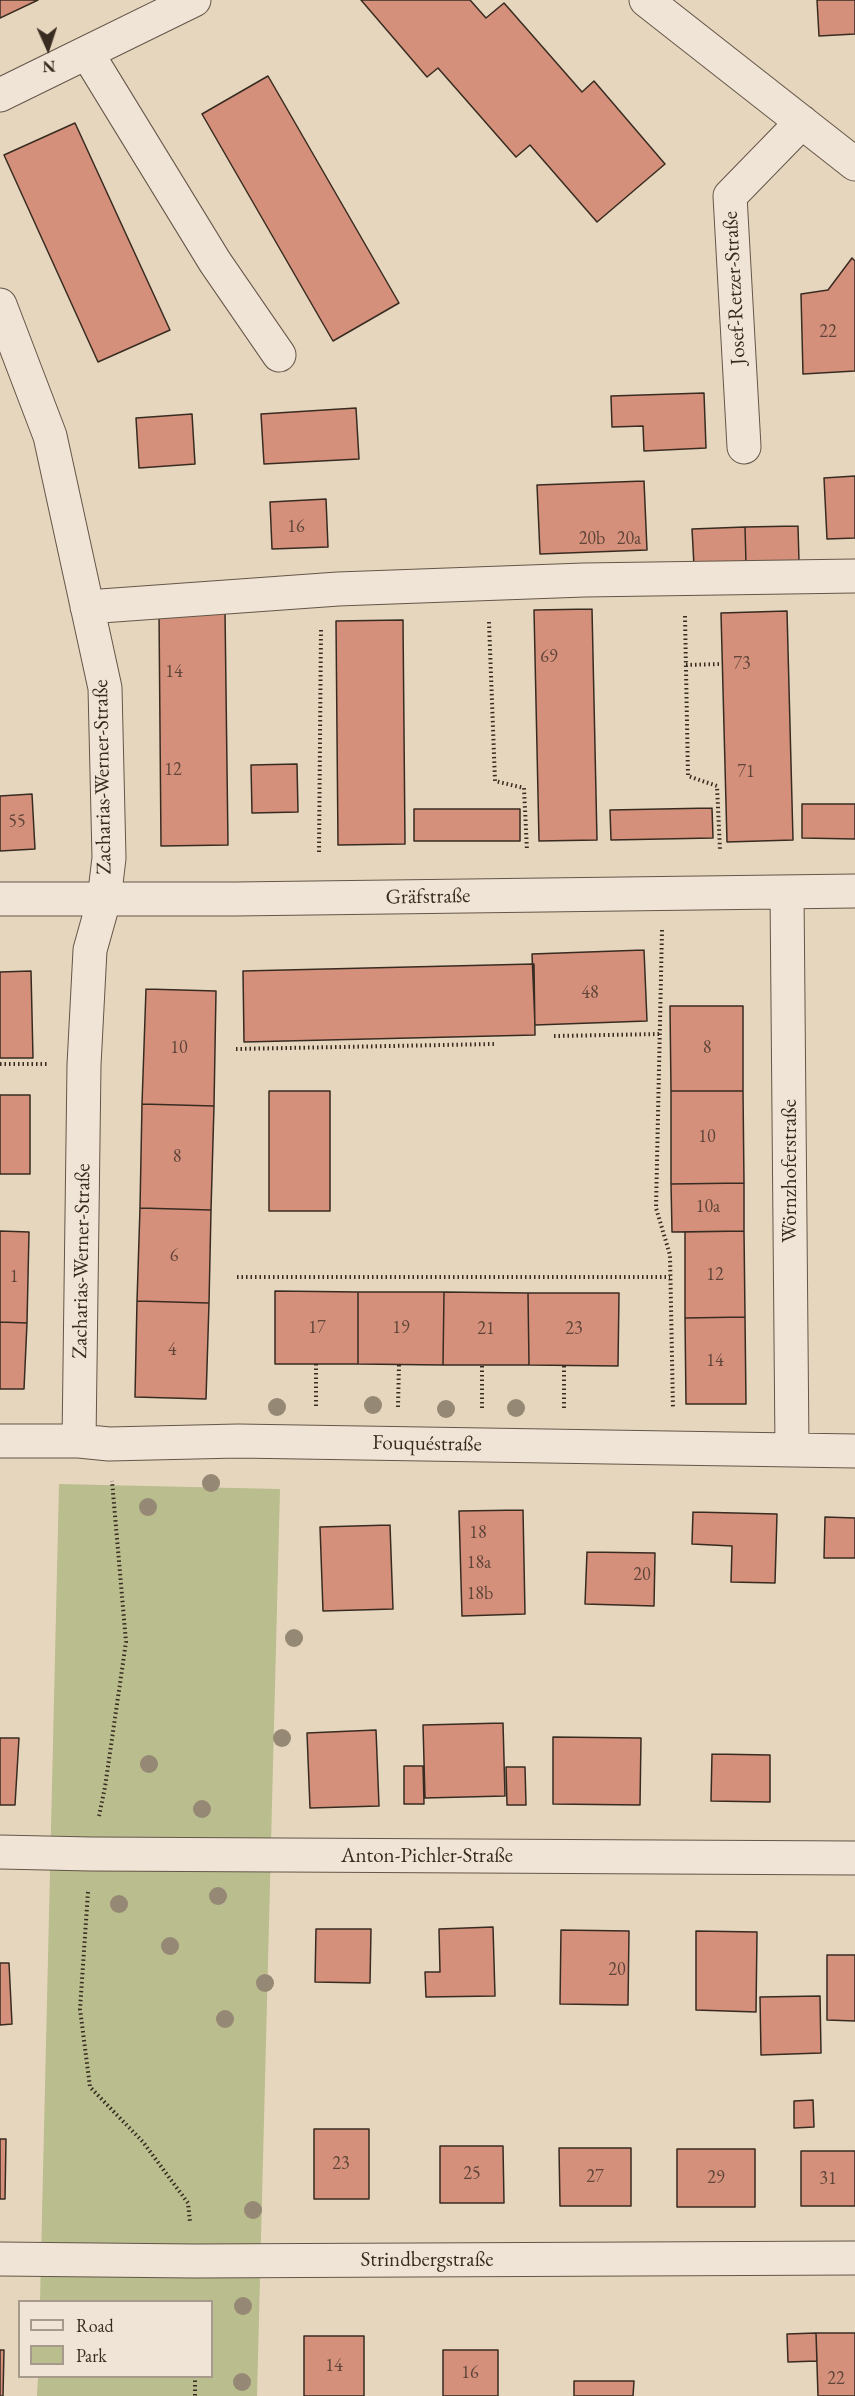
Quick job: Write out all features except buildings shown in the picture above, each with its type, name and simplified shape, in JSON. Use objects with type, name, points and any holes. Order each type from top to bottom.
[{"type":"street","points":[[0,95],[194,0]]},
{"type":"street","points":[[646,0],[855,164]]},
{"type":"street","points":[[87,53],[214,262],[279,355]]},
{"type":"street","name":"Josef-Retzer-Straße","points":[[744,447],[730,196],[802,122]]},
{"type":"street","name":"Zacharias-Werner-Straße","points":[[0,305],[50,436],[105,688],[109,858],[104,900],[90,950],[84,1065],[79,1442]]},
{"type":"street","points":[[87,607],[321,591],[488,584],[855,576]]},
{"type":"street","name":"Gräfstraße","points":[[0,899],[104,900],[855,891]]},
{"type":"street","name":"Wörnzhoferstraße","points":[[787,892],[792,1449]]},
{"type":"street","name":"Fouquéstraße","points":[[0,1441],[109,1444],[238,1441],[855,1451]]},
{"type":"street","name":"Anton-Pichler-Straße","points":[[0,1852],[855,1858]]},
{"type":"street","name":"Strindbergstraße","points":[[0,2259],[218,2261],[855,2258]]},
{"type":"path","points":[[684,578],[688,776],[717,786],[720,850]]},
{"type":"path","points":[[488,584],[495,781],[524,788],[527,851]]},
{"type":"path","points":[[319,852],[321,591]]},
{"type":"path","points":[[686,665],[722,664]]},
{"type":"path","points":[[662,894],[656,1208],[670,1255],[673,1419]]},
{"type":"path","points":[[554,1036],[660,1034]]},
{"type":"path","points":[[236,1049],[495,1044]]},
{"type":"path","points":[[0,1064],[55,1064]]},
{"type":"path","points":[[237,1277],[670,1277]]},
{"type":"path","points":[[316,1364],[316,1417]]},
{"type":"path","points":[[398,1418],[399,1364]]},
{"type":"path","points":[[482,1365],[482,1419]]},
{"type":"path","points":[[564,1365],[564,1419]]},
{"type":"path","points":[[98,1822],[126,1642],[111,1476]]},
{"type":"path","points":[[89,1884],[80,2009],[90,2087],[143,2142],[188,2203],[190,2225]]},
{"type":"path","points":[[195,2378],[195,2396]]},
{"type":"green space","points":[[59,1484],[280,1489],[257,2396],[37,2396],[38,2378],[213,2378],[213,2300],[40,2300]]}]
